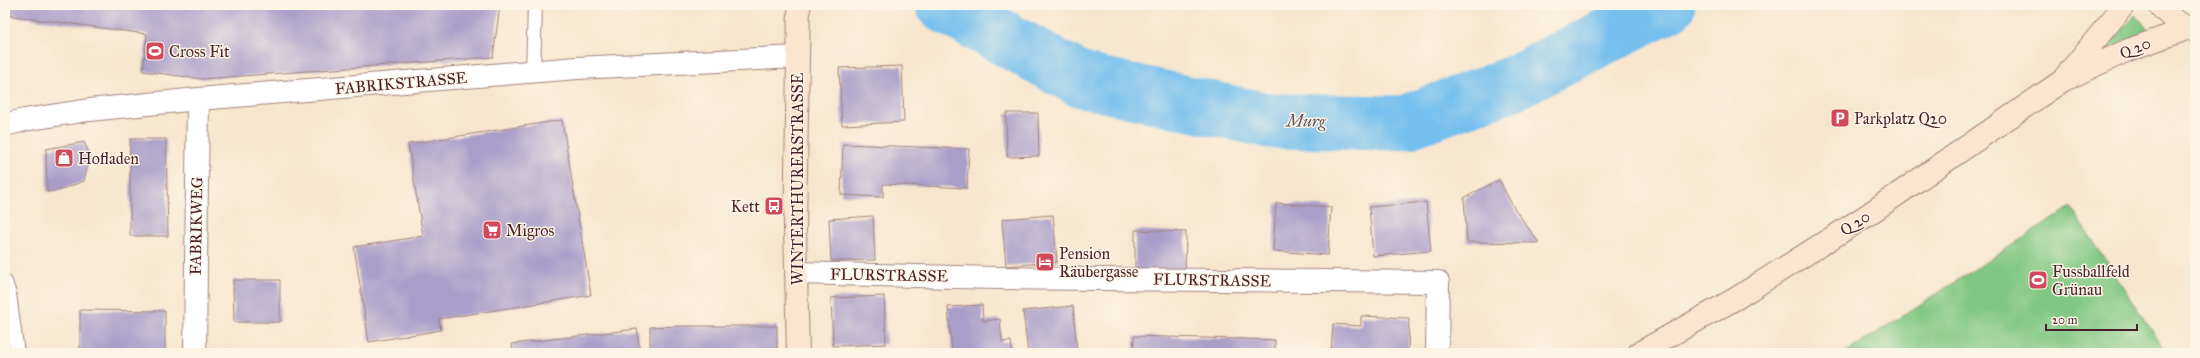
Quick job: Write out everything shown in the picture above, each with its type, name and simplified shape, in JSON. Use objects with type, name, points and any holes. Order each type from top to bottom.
[{"type":"main road","name":"WINTERTHURERSTRASSE","points":[[798,353],[796,273],[799,5]]},
{"type":"main road","name":"Q 20","points":[[2062,81],[2124,5]]},
{"type":"main road","name":"Q 20","points":[[2159,5],[2170,18],[2191,30]]},
{"type":"main road","name":"Q 20","points":[[1639,353],[1735,298],[1864,218],[2062,81],[2128,50],[2191,30]]},
{"type":"street","name":"FABRIKSTRASSE","points":[[5,125],[24,120],[90,110],[198,98],[617,65],[798,57]]},
{"type":"street","name":"FABRIKWEG","points":[[195,353],[198,98]]},
{"type":"street","name":"FLURSTRASSE","points":[[796,273],[996,278],[1438,282],[1437,353]]},
{"type":"lane","points":[[533,72],[535,5]]},
{"type":"lane","points":[[5,282],[9,294],[17,353]]},
{"type":"green space","points":[[2136,15],[2149,31],[2084,67]]},
{"type":"green space","name":"Fussballfeld Grünau","points":[[2071,207],[2166,353],[1845,353]]},
{"type":"building","points":[[5,5],[500,5],[493,57],[202,79],[143,71],[147,34],[5,15]]},
{"type":"building","points":[[902,66],[904,122],[842,125],[839,68]]},
{"type":"building","points":[[1006,113],[1038,113],[1039,156],[1007,157]]},
{"type":"building","points":[[562,120],[591,295],[439,319],[441,330],[369,342],[354,247],[423,236],[408,144]]},
{"type":"building","points":[[130,139],[166,139],[168,236],[130,236]]},
{"type":"building","points":[[84,142],[90,155],[84,181],[60,190],[47,192],[46,149]]},
{"type":"building","points":[[843,144],[969,149],[967,188],[883,184],[883,197],[841,195]]},
{"type":"building","points":[[1499,180],[1514,208],[1539,243],[1467,242],[1464,198]]},
{"type":"building","points":[[1426,202],[1431,251],[1373,256],[1369,207]]},
{"type":"building","points":[[1276,203],[1331,207],[1328,255],[1273,251]]},
{"type":"building","points":[[1053,215],[1057,262],[1006,266],[1002,219]]},
{"type":"building","points":[[873,216],[875,260],[831,261],[829,219]]},
{"type":"building","points":[[1135,230],[1186,232],[1185,275],[1135,273]]},
{"type":"building","points":[[233,280],[280,280],[280,322],[234,322]]},
{"type":"building","points":[[884,296],[886,344],[833,346],[831,298]]},
{"type":"building","points":[[982,305],[983,321],[1000,319],[1002,342],[1011,341],[1012,353],[952,353],[948,307]]},
{"type":"building","points":[[1073,306],[1077,353],[1028,353],[1023,311]]},
{"type":"building","points":[[80,310],[165,311],[165,353],[80,353]]},
{"type":"building","points":[[1361,316],[1409,318],[1408,353],[1331,353],[1333,324],[1361,326]]},
{"type":"building","points":[[777,326],[777,353],[650,353],[650,327]]},
{"type":"building","points":[[637,329],[640,353],[513,353],[512,344]]},
{"type":"building","points":[[1134,336],[1275,340],[1275,353],[1133,353]]},
{"type":"waterway","name":"Murg","points":[[943,5],[1081,80],[1270,121],[1403,123],[1511,84],[1668,5]]},
{"type":"place","name":"Cross Fit","points":[[155,51]]},
{"type":"place","name":"Parkplatz Q20","points":[[1840,118]]},
{"type":"place","name":"Hofladen","points":[[64,158]]},
{"type":"place","name":"Kett","points":[[774,206]]},
{"type":"place","name":"Migros","points":[[492,230]]},
{"type":"place","name":"Pension Räubergasse","points":[[1045,262]]},
{"type":"place","name":"Fussballfeld Grünau","points":[[2038,280]]}]
